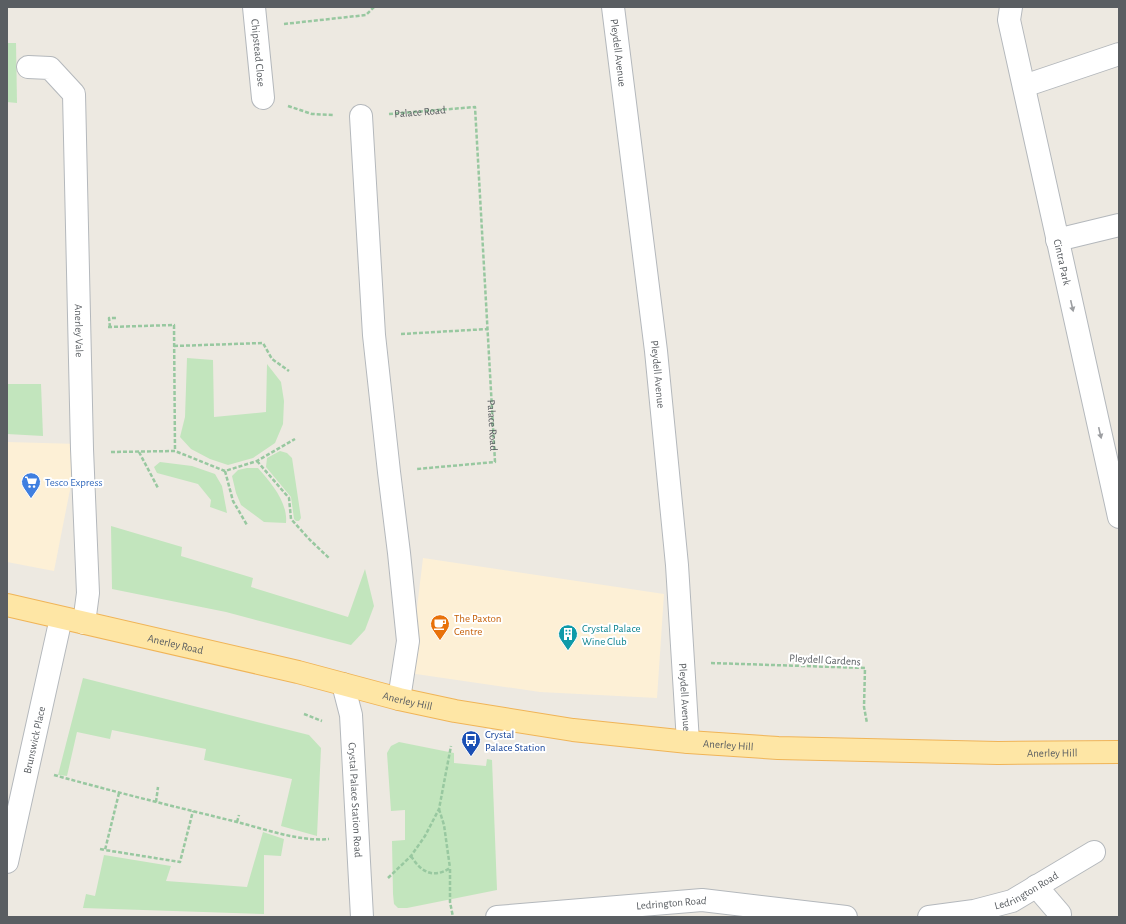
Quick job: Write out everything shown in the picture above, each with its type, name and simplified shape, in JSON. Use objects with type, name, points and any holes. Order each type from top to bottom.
[{"type":"main road","name":"Anerley Road","points":[[7,605],[343,684]]},
{"type":"main road","name":"Anerley Hill","points":[[343,684],[399,699],[510,721],[573,730],[688,742],[778,748],[998,753],[1119,752]]},
{"type":"street","name":"Pleydell Avenue","points":[[613,7],[656,351],[677,565],[688,742]]},
{"type":"street","name":"Cintra Park","points":[[1011,7],[1009,20],[1119,517]]},
{"type":"street","name":"Chipstead Close","points":[[255,17],[263,98]]},
{"type":"street","points":[[1024,86],[1119,54]]},
{"type":"street","name":"Anerley Vale","points":[[28,67],[50,68],[74,94],[82,453],[88,593],[84,624]]},
{"type":"street","points":[[361,116],[374,335],[408,641],[399,699]]},
{"type":"street","points":[[1057,240],[1119,225]]},
{"type":"street","name":"Brunswick Place","points":[[7,862],[61,618]]},
{"type":"street","name":"Crystal Palace Station Road","points":[[343,684],[351,715],[362,917]]},
{"type":"street","name":"Ledrington Road","points":[[929,917],[974,911],[1012,901],[1094,852]]},
{"type":"street","points":[[1036,886],[1060,914]]},
{"type":"street","name":"Ledrington Road","points":[[497,917],[702,900],[776,912],[846,917]]},
{"type":"path","points":[[255,17],[366,15],[374,7]]},
{"type":"path","points":[[263,98],[312,114],[361,116]]},
{"type":"path","name":"Palace Road","points":[[361,116],[475,107],[496,462],[389,472]]},
{"type":"path","points":[[110,327],[110,318],[116,318]]},
{"type":"path","points":[[79,327],[174,325],[175,451]]},
{"type":"path","points":[[374,335],[488,329]]},
{"type":"path","points":[[174,346],[263,343],[272,359],[289,371]]},
{"type":"path","points":[[82,453],[175,451],[225,471],[257,461],[296,439]]},
{"type":"path","points":[[139,452],[158,488]]},
{"type":"path","points":[[257,461],[289,498],[291,519],[330,559]]},
{"type":"path","points":[[225,471],[233,501],[247,525]]},
{"type":"path","name":"Pleydell Gardens","points":[[704,663],[865,668],[864,707],[870,750]]},
{"type":"path","points":[[304,714],[322,721]]},
{"type":"path","points":[[361,891],[388,878],[411,856],[424,836],[439,809],[451,746]]},
{"type":"path","points":[[53,775],[237,822],[317,840],[331,839]]},
{"type":"path","points":[[156,802],[158,787]]},
{"type":"path","points":[[105,850],[119,793]]},
{"type":"path","points":[[439,809],[444,825],[450,868],[450,902],[453,917]]},
{"type":"path","points":[[100,849],[180,862],[193,811]]},
{"type":"path","points":[[237,822],[239,815]]},
{"type":"path","points":[[411,856],[416,864],[422,869],[433,874],[443,873],[450,868]]},
{"type":"shaded area","points":[[7,442],[79,444],[54,571],[7,562]]},
{"type":"shaded area","points":[[423,558],[664,594],[657,698],[540,692],[409,673]]},
{"type":"green space","points":[[7,43],[16,43],[17,103],[7,102]]},
{"type":"green space","points":[[187,358],[213,360],[214,417],[266,412],[267,364],[281,382],[284,401],[283,424],[275,443],[253,458],[228,465],[210,459],[191,449],[180,437],[185,417]]},
{"type":"green space","points":[[7,384],[41,384],[43,436],[7,434]]},
{"type":"green space","points":[[280,451],[287,453],[292,458],[301,518],[299,521],[294,519],[291,497],[266,467],[267,458]]},
{"type":"green space","points":[[160,462],[192,466],[215,474],[222,486],[227,513],[210,507],[211,500],[198,484],[157,473],[154,467]]},
{"type":"green space","points":[[258,468],[278,493],[286,515],[286,523],[264,522],[241,505],[236,493],[232,476],[238,470]]},
{"type":"green space","points":[[111,526],[182,547],[181,556],[253,578],[251,587],[348,617],[365,569],[374,606],[365,630],[351,645],[226,612],[112,589]]},
{"type":"green space","points":[[83,678],[309,735],[321,748],[317,836],[281,826],[292,779],[204,760],[206,749],[112,730],[110,739],[77,732],[67,776],[58,775]]},
{"type":"green space","points":[[399,742],[454,753],[454,763],[486,766],[487,759],[492,760],[497,890],[407,908],[398,908],[394,904],[392,841],[405,840],[405,810],[391,811],[387,753],[391,746]]},
{"type":"green space","points":[[263,832],[284,839],[281,856],[264,855],[264,914],[83,908],[86,894],[95,896],[104,855],[171,866],[166,881],[247,887]]},
{"type":"place","name":"Tesco Express","points":[[31,499]]},
{"type":"place","name":"The Paxton Centre","points":[[440,641]]},
{"type":"place","name":"Crystal Palace Wine Club","points":[[568,651]]},
{"type":"place","name":"Crystal Palace Station","points":[[471,757]]}]
